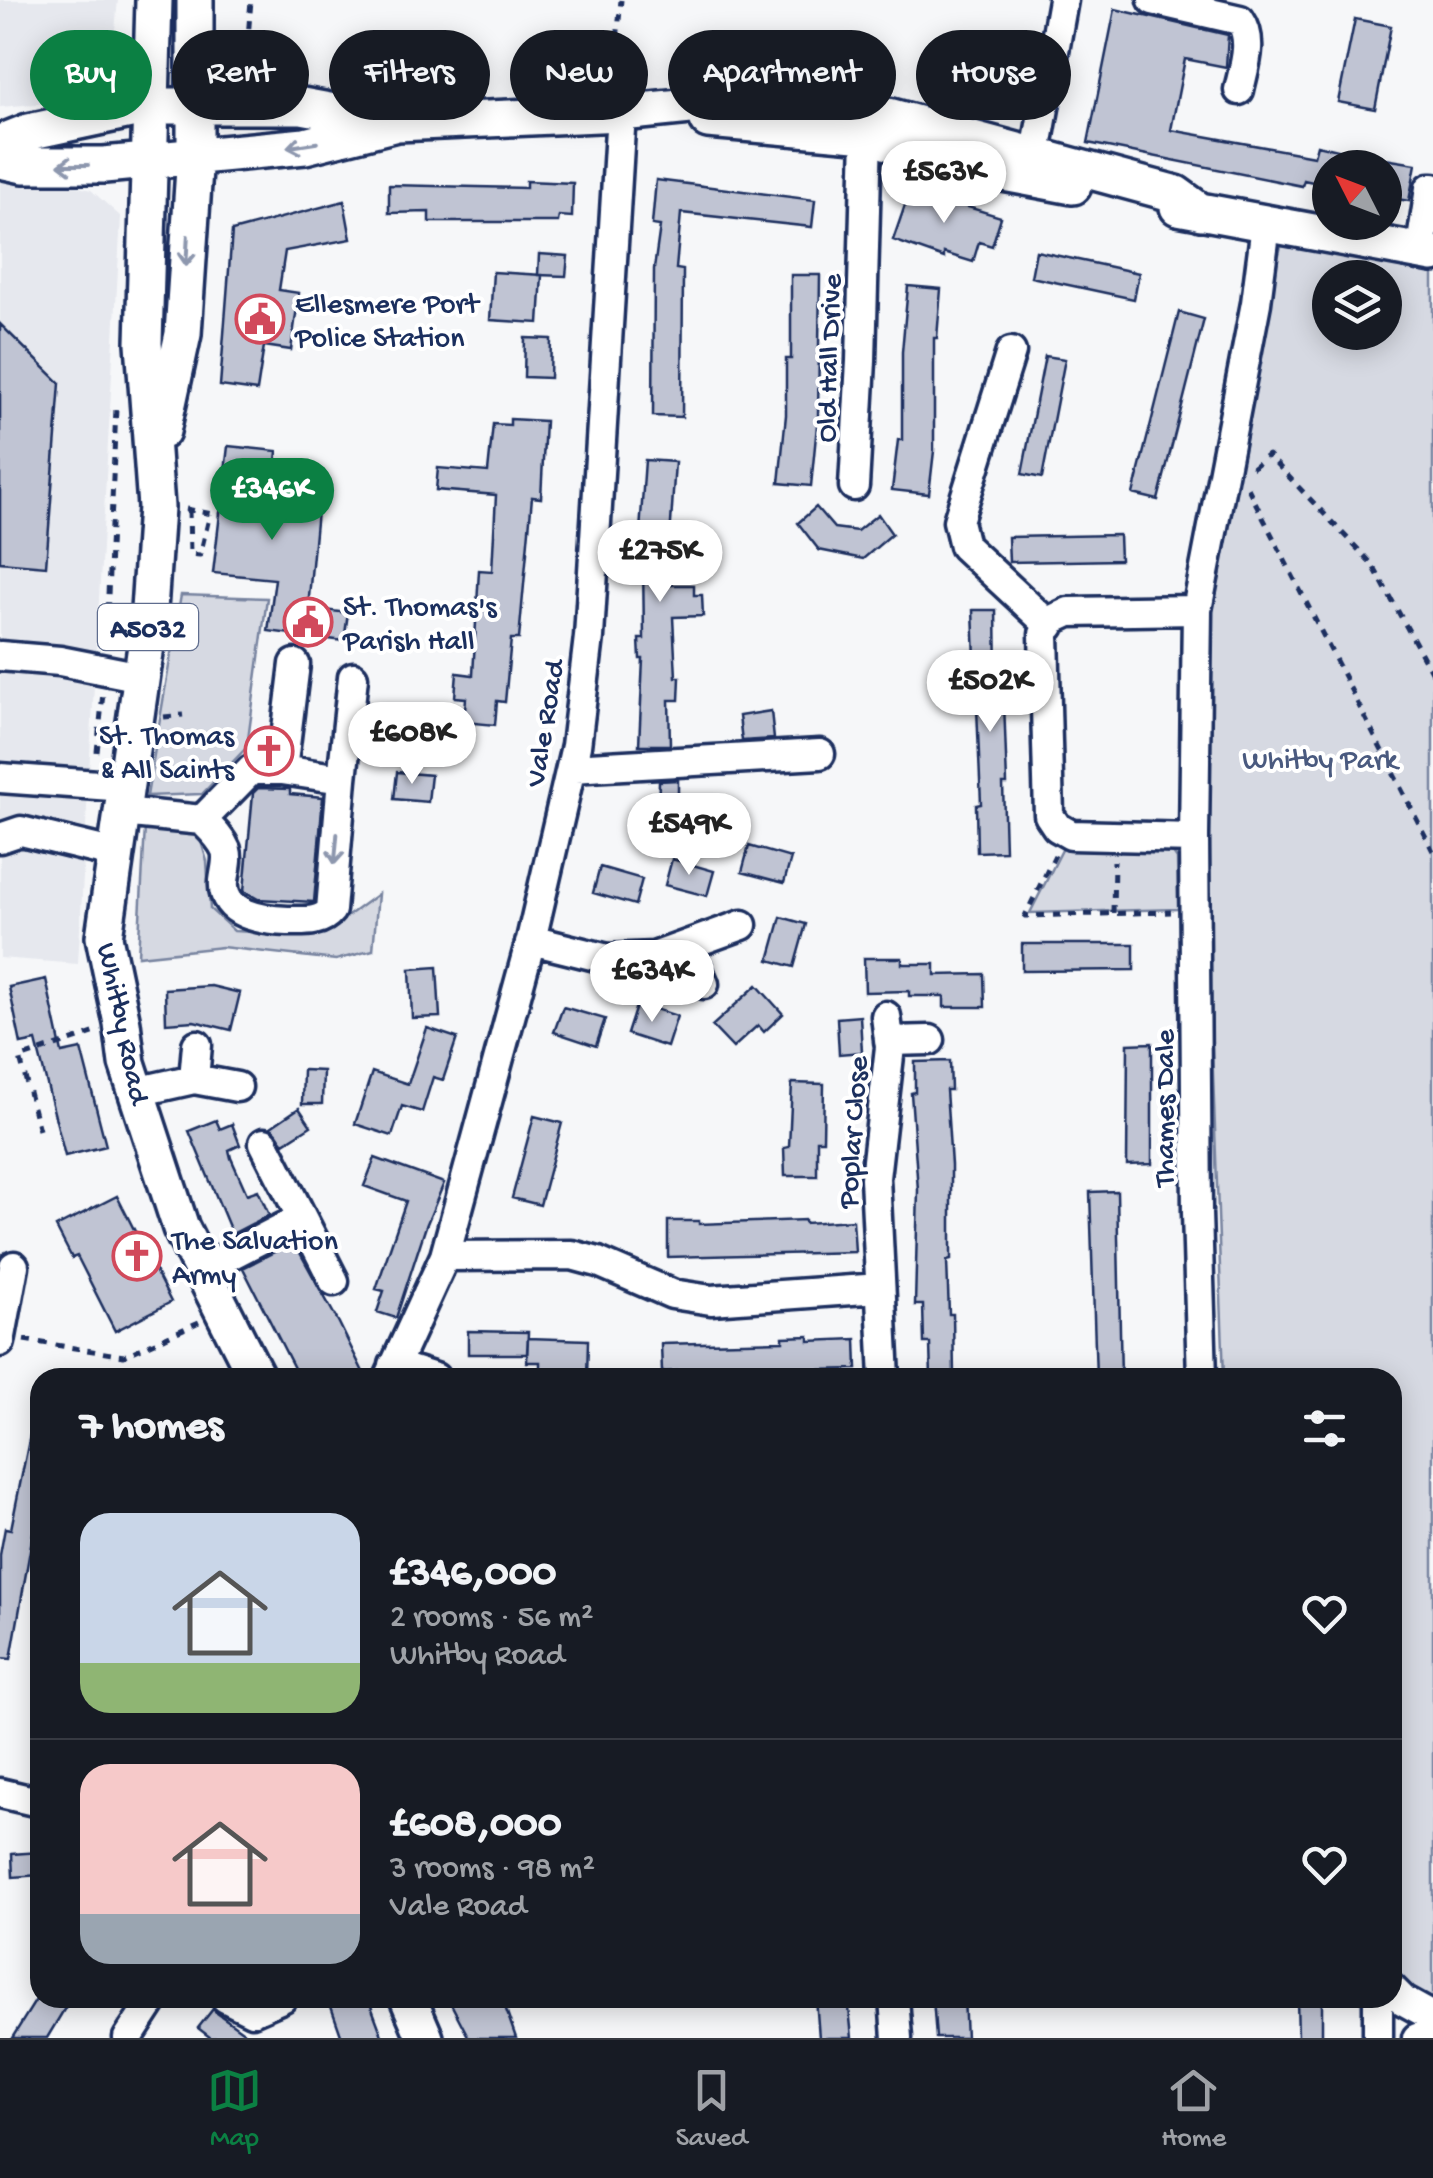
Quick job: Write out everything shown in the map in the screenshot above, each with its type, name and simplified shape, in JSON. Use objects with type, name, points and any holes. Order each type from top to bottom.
[{"type":"main road","name":"Whitby Road","points":[[152,53],[154,0]]},
{"type":"main road","name":"Whitby Road","points":[[195,0],[195,30]]},
{"type":"main road","points":[[648,110],[760,99],[869,124],[940,160],[1034,166],[1202,212],[1426,254]]},
{"type":"main road","points":[[309,107],[397,124]]},
{"type":"main road","points":[[648,115],[869,124]]},
{"type":"main road","points":[[0,160],[23,165],[104,165],[305,146],[397,124],[510,118]]},
{"type":"main road","points":[[0,143],[28,132],[84,120]]},
{"type":"main road","name":"Whitby Road","points":[[149,120],[144,343],[156,507],[142,677],[114,794],[116,854],[104,937],[122,1023],[126,1064],[181,1228],[252,1368]]},
{"type":"main road","name":"Whitby Road","points":[[154,466],[183,334],[196,120]]},
{"type":"main road","points":[[412,2008],[424,2038]]},
{"type":"street","points":[[1034,166],[1063,0]]},
{"type":"street","points":[[1154,0],[1240,20],[1248,31],[1248,45],[1239,90]]},
{"type":"street","name":"Vale Road","points":[[393,1368],[445,1256],[532,940],[572,768],[589,638],[621,120]]},
{"type":"street","name":"Old Hall Drive","points":[[854,486],[869,124]]},
{"type":"street","points":[[1426,254],[1433,188]]},
{"type":"street","name":"Thames Dale","points":[[1202,1368],[1196,1213],[1196,610],[1256,302],[1266,225]]},
{"type":"street","points":[[1012,352],[958,521],[964,546],[1050,626]]},
{"type":"street","points":[[1194,838],[1115,836],[1066,832],[1057,827],[1049,816],[1044,634],[1054,619],[1069,612],[1196,610]]},
{"type":"street","points":[[0,656],[60,661],[142,677]]},
{"type":"street","points":[[282,770],[294,664]]},
{"type":"street","points":[[0,778],[114,794],[202,820],[228,854],[223,887],[242,913],[276,920],[326,917],[331,910],[353,676]]},
{"type":"street","points":[[572,768],[820,754]]},
{"type":"street","points":[[202,820],[251,770],[282,770],[342,779]]},
{"type":"street","points":[[10,834],[116,854]]},
{"type":"street","points":[[532,940],[608,960],[654,957],[742,924]]},
{"type":"street","points":[[687,945],[704,984]]},
{"type":"street","name":"Poplar Close","points":[[884,1368],[875,1178],[888,1028],[930,1040]]},
{"type":"street","points":[[194,1079],[197,1045]]},
{"type":"street","points":[[136,1092],[194,1079],[237,1087]]},
{"type":"street","points":[[264,1143],[334,1281]]},
{"type":"street","points":[[201,1270],[302,1218]]},
{"type":"street","points":[[445,1256],[572,1255],[672,1294],[711,1300],[880,1288]]},
{"type":"street","points":[[1,1339],[14,1266]]},
{"type":"street","points":[[0,1793],[30,1800]]},
{"type":"street","points":[[1402,1998],[1433,2017]]},
{"type":"street","points":[[128,2038],[148,2008]]},
{"type":"street","points":[[895,2008],[897,2038]]},
{"type":"street","points":[[1378,2008],[1378,2038]]},
{"type":"street","points":[[1416,2038],[1433,2032]]},
{"type":"path","points":[[249,30],[251,0]]},
{"type":"path","points":[[618,30],[621,0]]},
{"type":"path","points":[[114,794],[104,670],[116,402]]},
{"type":"path","points":[[1433,675],[1372,564],[1268,455],[1242,477],[1433,850]]},
{"type":"path","points":[[178,508],[214,514],[200,555],[190,554],[189,510]]},
{"type":"path","points":[[159,718],[183,715]]},
{"type":"path","points":[[1066,832],[1025,916],[1194,911]]},
{"type":"path","points":[[1114,913],[1115,836]]},
{"type":"path","points":[[39,1130],[20,1058],[122,1023]]},
{"type":"path","points":[[1,1339],[124,1356],[222,1312]]},
{"type":"shaded area","points":[[0,0],[118,0],[115,30],[30,30],[30,104],[0,107]]},
{"type":"shaded area","points":[[39,177],[91,190],[121,217],[78,964],[0,958],[0,181]]},
{"type":"green space","name":"Whitby Park","points":[[1281,246],[1433,261],[1433,2001],[1402,1981],[1402,1368],[1224,1368],[1204,825],[1210,606]]},
{"type":"green space","points":[[181,595],[267,598],[247,747],[202,794],[147,796]]},
{"type":"green space","points":[[145,827],[198,832],[207,861],[210,909],[234,931],[313,935],[341,921],[378,894],[373,950],[336,960],[222,947],[138,956]]},
{"type":"green space","points":[[1065,844],[1168,846],[1177,859],[1178,909],[1030,913]]},
{"type":"building","points":[[1115,9],[1228,35],[1226,67],[1185,59],[1171,130],[1312,156],[1312,182],[1304,180],[1302,186],[1088,143]]},
{"type":"building","points":[[1355,19],[1391,26],[1375,109],[1338,102]]},
{"type":"building","points":[[1402,162],[1416,164],[1409,201],[1402,200]]},
{"type":"building","points":[[656,180],[815,200],[812,227],[681,213],[676,269],[683,270],[682,417],[653,416],[654,269],[660,226],[652,225]]},
{"type":"building","points":[[526,181],[573,183],[572,217],[559,216],[558,222],[429,222],[429,212],[389,213],[389,185],[526,188]]},
{"type":"building","points":[[912,185],[937,193],[935,197],[1001,217],[992,246],[979,242],[973,262],[944,253],[944,258],[893,240]]},
{"type":"building","name":"Ellesmere Port Police Station","points":[[344,201],[351,239],[285,251],[279,290],[299,293],[291,350],[264,346],[257,391],[220,386],[232,231]]},
{"type":"building","points":[[1036,251],[1139,273],[1134,299],[1031,277]]},
{"type":"building","points":[[539,254],[568,256],[566,276],[538,275]]},
{"type":"building","points":[[493,272],[542,275],[539,323],[490,320]]},
{"type":"building","points":[[791,275],[820,275],[818,415],[811,486],[779,483],[786,415],[786,359],[791,359]]},
{"type":"building","points":[[908,286],[941,289],[934,338],[934,451],[929,494],[892,490],[898,440],[902,440],[902,352]]},
{"type":"building","points":[[1179,312],[1204,319],[1158,500],[1133,494]]},
{"type":"building","points":[[0,324],[60,383],[46,566],[0,562]]},
{"type":"building","points":[[525,338],[551,339],[550,378],[524,377]]},
{"type":"building","points":[[1045,356],[1065,359],[1042,478],[1022,474]]},
{"type":"building","points":[[510,419],[545,421],[541,498],[532,497],[519,639],[511,639],[505,702],[497,701],[495,725],[464,722],[466,698],[455,697],[457,673],[473,675],[479,570],[492,571],[496,495],[436,490],[438,468],[488,472],[493,424],[510,425]]},
{"type":"building","points":[[228,446],[277,451],[273,496],[318,500],[308,608],[348,613],[344,641],[268,631],[275,579],[213,573]]},
{"type":"building","points":[[645,460],[675,462],[667,585],[694,585],[694,595],[702,595],[703,616],[673,617],[676,677],[680,677],[679,700],[669,700],[670,745],[639,745],[643,659],[639,639],[644,639],[643,560],[638,560]]},
{"type":"building","points":[[816,507],[834,528],[857,531],[878,514],[892,534],[863,559],[819,550],[798,523]]},
{"type":"building","points":[[1119,535],[1120,560],[1009,562],[1008,537]]},
{"type":"building","points":[[973,610],[996,610],[997,675],[1003,675],[1005,851],[977,852],[976,805],[981,804]]},
{"type":"building","points":[[771,711],[774,739],[742,741],[739,716]]},
{"type":"building","points":[[397,772],[431,775],[428,802],[394,799]]},
{"type":"building","points":[[678,780],[678,818],[658,817],[659,781]]},
{"type":"building","points":[[258,788],[290,789],[290,794],[323,797],[314,902],[258,899],[244,891],[253,793]]},
{"type":"building","points":[[749,846],[791,858],[784,883],[742,872]]},
{"type":"building","points":[[672,859],[714,871],[707,896],[665,885]]},
{"type":"building","points":[[600,867],[642,879],[635,905],[593,893]]},
{"type":"building","points":[[781,917],[806,924],[794,967],[769,960]]},
{"type":"building","points":[[1022,944],[1134,944],[1134,970],[1022,971]]},
{"type":"building","points":[[864,958],[902,958],[902,964],[935,964],[935,975],[984,974],[985,1007],[944,1007],[944,996],[909,996],[909,991],[865,992]]},
{"type":"building","points":[[437,967],[440,1017],[412,1018],[410,969]]},
{"type":"building","points":[[46,979],[62,1053],[81,1049],[106,1146],[65,1156],[36,1041],[21,1044],[9,987]]},
{"type":"building","points":[[757,985],[783,1014],[764,1032],[758,1025],[733,1048],[712,1026]]},
{"type":"building","points":[[211,986],[240,993],[231,1030],[194,1021],[166,1023],[165,989]]},
{"type":"building","points":[[637,1003],[677,1016],[667,1047],[627,1034]]},
{"type":"building","points":[[563,1007],[605,1019],[596,1046],[554,1032]]},
{"type":"building","points":[[860,1016],[862,1052],[839,1054],[837,1018]]},
{"type":"building","points":[[427,1028],[457,1038],[443,1080],[433,1077],[422,1112],[402,1106],[392,1136],[355,1124],[372,1072],[408,1084]]},
{"type":"building","points":[[1152,1043],[1152,1164],[1127,1165],[1128,1044]]},
{"type":"building","points":[[950,1061],[951,1090],[946,1090],[951,1260],[947,1261],[954,1368],[931,1368],[930,1343],[924,1343],[923,1305],[915,1305],[918,1190],[911,1093],[915,1092],[915,1062]]},
{"type":"building","points":[[303,1070],[323,1071],[322,1104],[302,1104]]},
{"type":"building","points":[[792,1083],[824,1084],[823,1140],[817,1140],[817,1176],[785,1176],[784,1148],[789,1147]]},
{"type":"building","points":[[299,1108],[311,1126],[284,1143],[271,1127]]},
{"type":"building","points":[[534,1116],[562,1123],[540,1205],[512,1198]]},
{"type":"building","points":[[216,1120],[220,1129],[232,1124],[240,1145],[229,1150],[231,1158],[247,1194],[258,1190],[269,1215],[232,1234],[189,1131]]},
{"type":"building","points":[[375,1158],[444,1183],[396,1318],[377,1312],[384,1291],[376,1289],[406,1201],[364,1186]]},
{"type":"building","points":[[1117,1191],[1121,1368],[1096,1368],[1090,1192]]},
{"type":"building","points":[[117,1196],[171,1302],[115,1331],[77,1256],[72,1258],[56,1227]]},
{"type":"building","points":[[853,1220],[855,1252],[668,1257],[668,1221],[699,1224]]},
{"type":"building","points":[[294,1242],[361,1368],[294,1368],[243,1268]]},
{"type":"building","points":[[468,1331],[528,1332],[527,1354],[468,1354]]},
{"type":"building","points":[[809,1336],[809,1341],[856,1339],[857,1368],[662,1368],[661,1344],[783,1341],[783,1337]]},
{"type":"building","points":[[528,1338],[588,1340],[587,1368],[540,1368],[540,1362],[527,1362]]},
{"type":"building","points":[[30,1435],[30,1550],[11,1659],[0,1658],[0,1555],[5,1528],[11,1529]]},
{"type":"building","points":[[30,1853],[30,1876],[13,1877],[12,1854]]},
{"type":"building","points":[[31,2008],[65,2008],[47,2038],[12,2038]]},
{"type":"building","points":[[332,2008],[372,2008],[383,2038],[342,2038]]},
{"type":"building","points":[[453,2008],[506,2008],[516,2038],[469,2038]]},
{"type":"building","points":[[817,2008],[849,2008],[852,2038],[819,2038]]},
{"type":"building","points":[[934,2008],[964,2008],[966,2038],[936,2038]]},
{"type":"building","points":[[1297,2008],[1322,2008],[1322,2038],[1298,2038]]},
{"type":"building","points":[[213,2009],[252,2038],[211,2038],[198,2028]]},
{"type":"place","name":"Ellesmere Port Police Station","points":[[260,319]]},
{"type":"place","name":"St. Thomas's Parish Hall","points":[[308,622]]},
{"type":"place","name":"St. Thomas & All Saints","points":[[269,751]]},
{"type":"place","name":"The Salvation Army","points":[[137,1256]]}]
